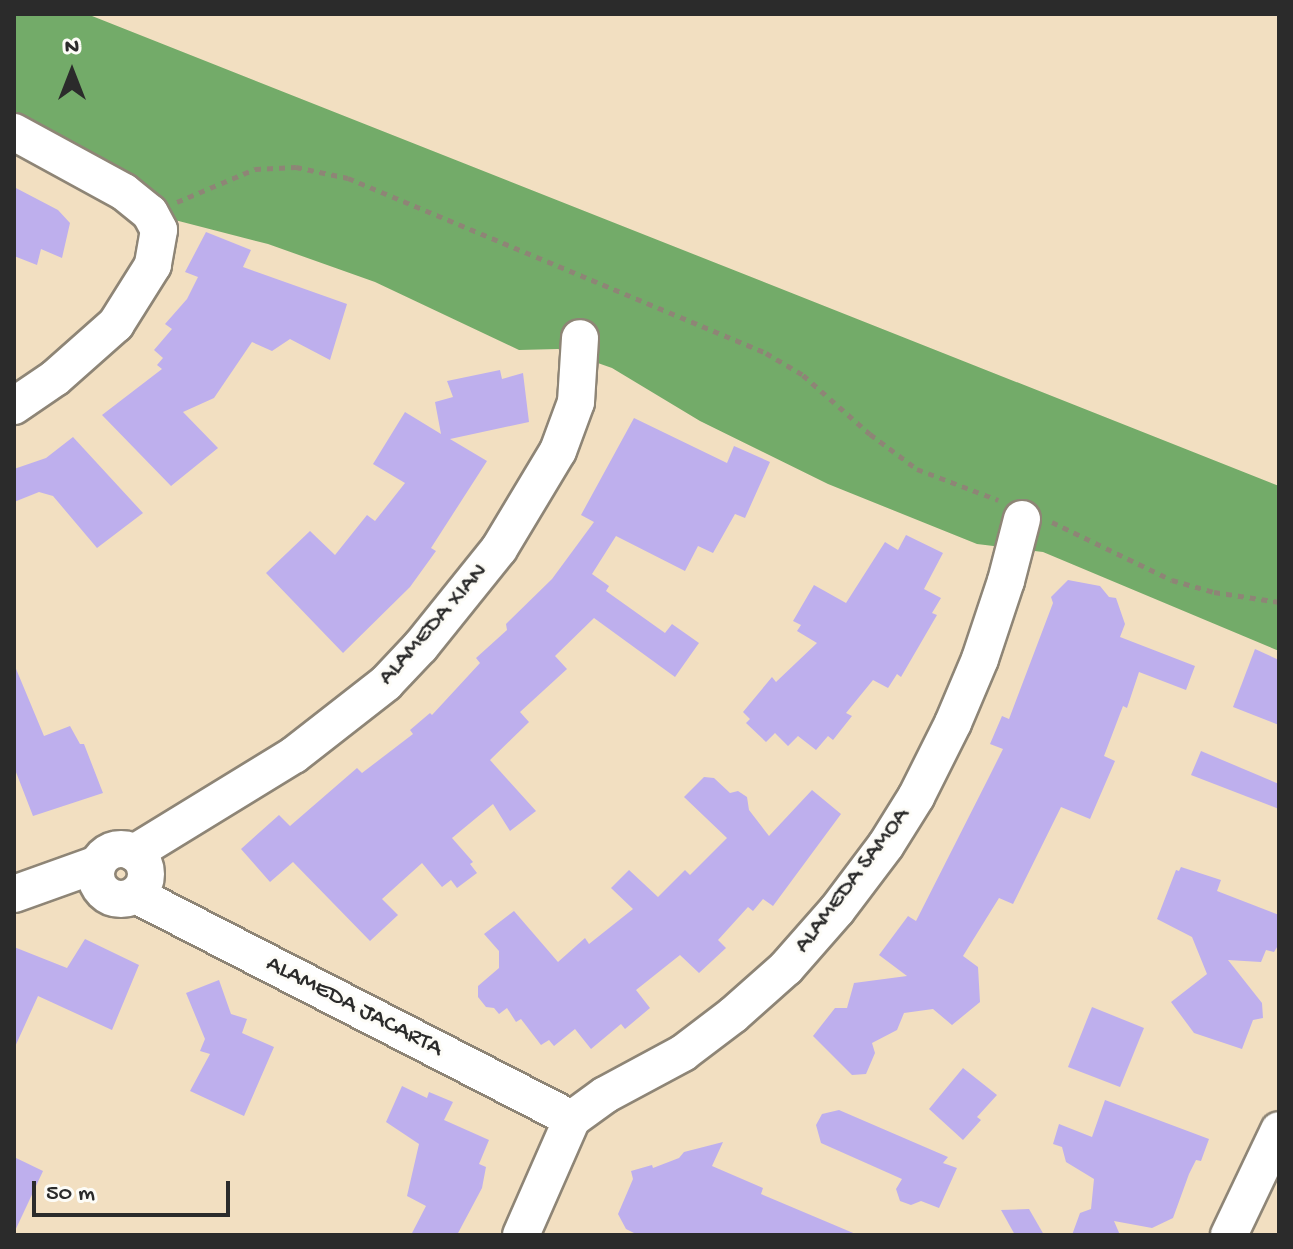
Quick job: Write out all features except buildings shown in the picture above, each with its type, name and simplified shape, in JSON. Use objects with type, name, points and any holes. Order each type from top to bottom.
[{"type":"street","points":[[14,132],[124,192],[150,213],[159,230],[153,265],[137,296],[116,324],[85,354],[14,406]]},
{"type":"street","name":"ALAMEDA XIAN","points":[[134,853],[294,755],[364,701],[421,646],[499,549],[558,451],[576,402],[580,338]]},
{"type":"street","name":"ALAMEDA SAMOA","points":[[572,1119],[605,1095],[683,1053],[733,1015],[786,968],[837,910],[878,856],[916,797],[953,723],[984,646],[1023,513]]},
{"type":"street","points":[[14,894],[98,864],[118,849],[134,853],[145,865],[142,889],[136,895],[121,899],[106,894],[97,880],[98,864]]},
{"type":"street","name":"ALAMEDA JACARTA","points":[[136,895],[572,1119]]},
{"type":"street","points":[[521,1235],[572,1119]]},
{"type":"street","points":[[1229,1235],[1279,1130]]},
{"type":"path","points":[[150,213],[255,169],[296,167],[348,178],[766,353],[803,375],[870,434],[917,469],[1172,580],[1214,592],[1279,602]]},
{"type":"green space","points":[[14,14],[87,14],[1279,486],[1279,651],[1043,552],[977,544],[828,484],[700,421],[612,368],[558,349],[519,350],[375,282],[268,244],[167,218],[14,115]]}]
